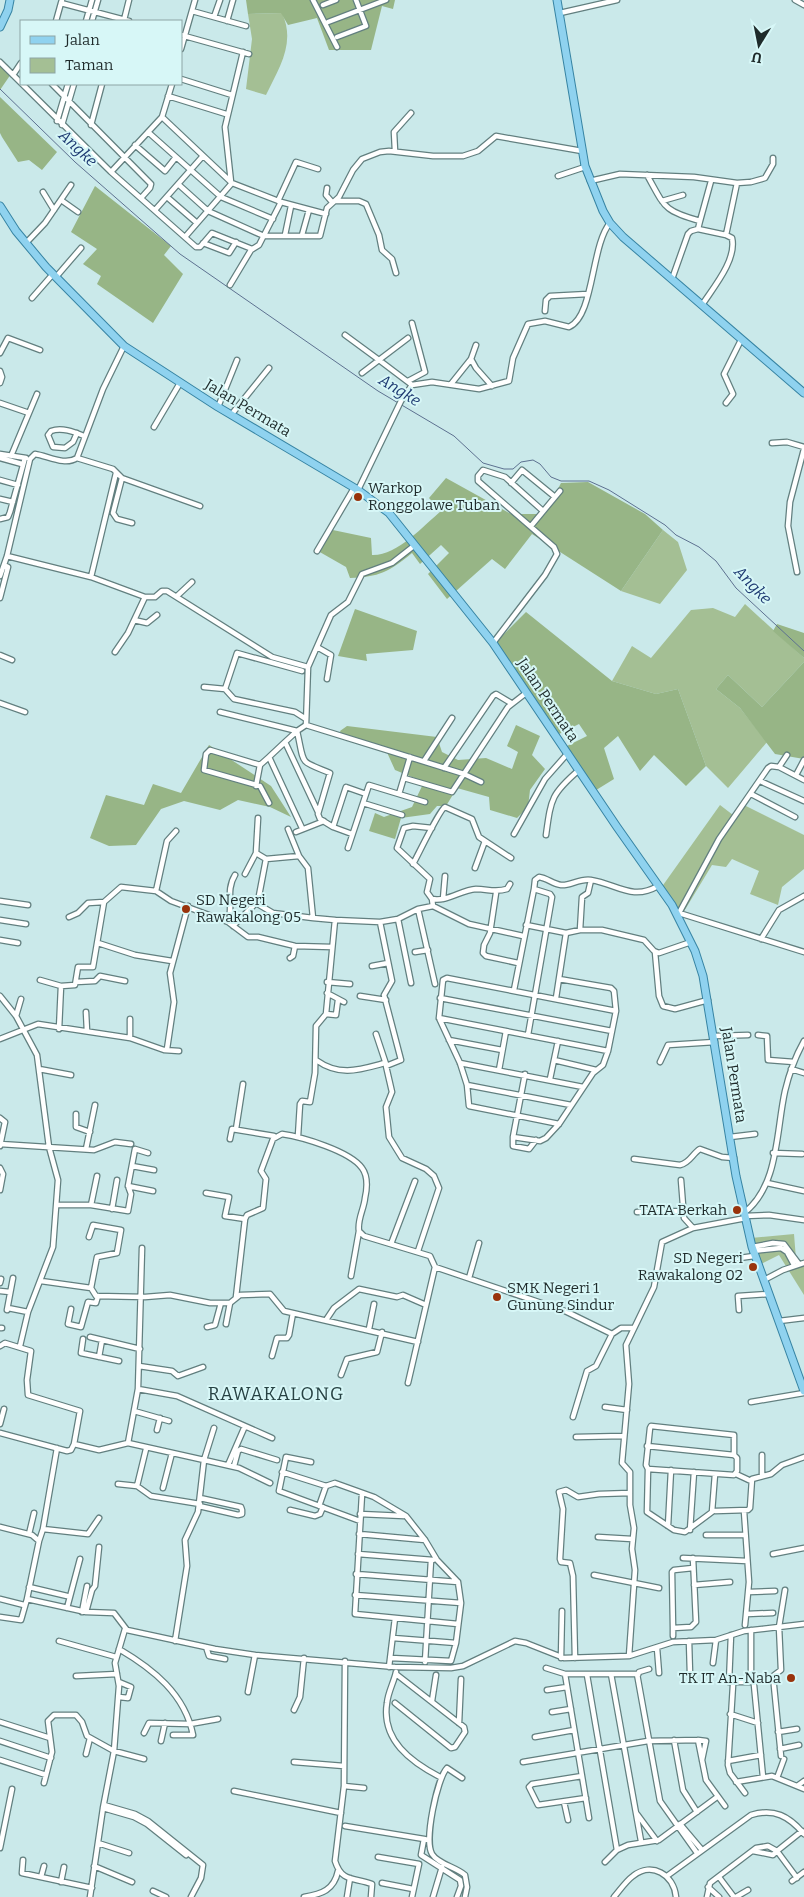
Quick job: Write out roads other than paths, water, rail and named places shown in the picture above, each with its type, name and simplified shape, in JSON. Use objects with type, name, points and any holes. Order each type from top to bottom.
[{"type":"main road","points":[[0,27],[8,10],[10,0]]},
{"type":"main road","points":[[558,0],[582,151],[590,181],[610,223],[741,340],[804,393]]},
{"type":"main road","name":"Jalan Permata","points":[[0,206],[26,243],[54,275],[124,346],[218,407],[385,508],[493,643],[678,914],[700,965],[708,1000],[730,1137],[753,1251],[803,1388]]},
{"type":"street","points":[[92,0],[92,20]]},
{"type":"street","points":[[87,20],[98,0]]},
{"type":"street","points":[[126,20],[129,0]]},
{"type":"street","points":[[195,0],[183,35],[249,54]]},
{"type":"street","points":[[214,17],[220,0]]},
{"type":"street","points":[[227,21],[233,0]]},
{"type":"street","points":[[314,0],[336,47]]},
{"type":"street","points":[[323,5],[336,0]]},
{"type":"street","points":[[337,37],[366,26],[356,0]]},
{"type":"street","points":[[328,22],[386,0]]},
{"type":"street","points":[[560,13],[617,0]]},
{"type":"street","points":[[795,0],[804,5]]},
{"type":"street","points":[[56,20],[62,2],[123,20]]},
{"type":"street","points":[[192,11],[246,26]]},
{"type":"street","points":[[185,236],[221,197],[232,182],[225,137],[226,114],[242,52]]},
{"type":"street","points":[[0,62],[20,82]]},
{"type":"street","points":[[13,75],[20,64]]},
{"type":"street","points":[[182,79],[232,95]]},
{"type":"street","points":[[23,85],[57,121],[197,248],[212,233],[252,249]]},
{"type":"street","points":[[53,85],[68,103],[151,184],[150,188],[141,198]]},
{"type":"street","points":[[57,121],[68,85]]},
{"type":"street","points":[[62,125],[74,85]]},
{"type":"street","points":[[91,125],[102,85]]},
{"type":"street","points":[[112,172],[162,117],[172,85]]},
{"type":"street","points":[[168,96],[226,114]]},
{"type":"street","points":[[395,151],[394,132],[412,113]]},
{"type":"street","points":[[162,117],[232,182],[279,202],[326,214]]},
{"type":"street","points":[[148,132],[221,197],[273,219]]},
{"type":"street","points":[[178,184],[208,211],[264,236],[285,234],[321,236],[326,214],[353,170],[362,159],[380,152],[395,151],[433,156],[463,156],[478,152],[495,136],[582,151]]},
{"type":"street","points":[[135,145],[165,171],[176,158]]},
{"type":"street","points":[[155,210],[202,156]]},
{"type":"street","points":[[590,181],[620,174],[694,177],[736,183],[752,182],[765,178],[770,172],[773,158]]},
{"type":"street","points":[[230,285],[252,249],[258,247],[264,236],[273,219],[296,162],[318,169]]},
{"type":"street","points":[[558,176],[586,167]]},
{"type":"street","points":[[646,175],[672,213],[700,221]]},
{"type":"street","points":[[698,229],[712,181]]},
{"type":"street","points":[[726,235],[736,183]]},
{"type":"street","points":[[26,243],[54,210],[71,185]]},
{"type":"street","points":[[327,188],[326,195],[334,202],[359,201],[366,204],[379,235],[382,250],[392,259],[396,273]]},
{"type":"street","points":[[43,192],[54,210]]},
{"type":"street","points":[[662,201],[683,195]]},
{"type":"street","points":[[167,196],[197,223]]},
{"type":"street","points":[[61,200],[78,212]]},
{"type":"street","points":[[285,234],[291,206]]},
{"type":"street","points":[[302,235],[309,210]]},
{"type":"street","points":[[317,551],[356,489],[400,404],[412,385],[432,382],[479,389],[506,383],[510,379],[514,358],[528,324],[545,321],[567,327],[572,326],[581,313],[588,294],[601,236],[610,223]]},
{"type":"street","points":[[672,279],[688,234],[691,231],[698,229],[732,238],[733,246],[725,272],[702,305]]},
{"type":"street","points":[[203,243],[229,253],[236,242]]},
{"type":"street","points":[[32,298],[81,248]]},
{"type":"street","points":[[545,312],[546,300],[550,296],[588,294]]},
{"type":"street","points":[[408,381],[426,372],[412,323]]},
{"type":"street","points":[[346,335],[412,385]]},
{"type":"street","points":[[0,353],[8,338],[40,350]]},
{"type":"street","points":[[362,373],[408,338]]},
{"type":"street","points":[[726,403],[733,394],[724,374],[741,340]]},
{"type":"street","points":[[451,384],[471,359],[476,345]]},
{"type":"street","points":[[0,519],[8,517],[22,464],[27,458],[35,454],[65,461],[72,461],[77,458],[112,368],[124,346]]},
{"type":"street","points":[[471,359],[476,368],[492,386]]},
{"type":"street","points":[[218,407],[237,360]]},
{"type":"street","points":[[231,415],[269,368]]},
{"type":"street","points":[[0,371],[2,377],[0,383]]},
{"type":"street","points":[[154,427],[180,383]]},
{"type":"street","points":[[11,456],[37,394]]},
{"type":"street","points":[[0,403],[29,413]]},
{"type":"street","points":[[77,433],[73,442],[66,448],[52,447],[48,435],[49,432],[56,429],[77,433],[84,436]]},
{"type":"street","points":[[772,443],[787,442],[804,448],[790,502],[788,526],[797,572]]},
{"type":"street","points":[[0,454],[27,458]]},
{"type":"street","points":[[0,458],[22,464]]},
{"type":"street","points":[[0,576],[3,562],[7,556],[27,458]]},
{"type":"street","points":[[77,458],[114,469],[122,478],[200,506]]},
{"type":"street","points":[[493,643],[556,557],[554,547],[478,481],[477,478],[483,470],[505,477],[543,511]]},
{"type":"street","points":[[511,483],[522,470],[555,497]]},
{"type":"street","points":[[92,577],[116,473]]},
{"type":"street","points":[[122,478],[113,513],[117,518],[132,522]]},
{"type":"street","points":[[0,480],[18,485]]},
{"type":"street","points":[[531,526],[560,491]]},
{"type":"street","points":[[0,499],[13,502]]},
{"type":"street","points":[[306,725],[308,667],[331,615],[348,602],[362,574],[392,563],[416,545]]},
{"type":"street","points":[[7,556],[92,577],[145,596],[155,597],[163,590],[177,596],[224,628],[272,657],[308,667]]},
{"type":"street","points":[[0,598],[8,567],[3,562]]},
{"type":"street","points":[[177,596],[192,582]]},
{"type":"street","points":[[115,652],[128,633],[145,596]]},
{"type":"street","points":[[134,620],[147,623],[157,615]]},
{"type":"street","points":[[317,647],[330,655],[327,679]]},
{"type":"street","points":[[225,689],[236,653],[302,671]]},
{"type":"street","points":[[0,655],[12,660]]},
{"type":"street","points":[[204,687],[225,689],[234,700],[295,712],[306,719]]},
{"type":"street","points":[[404,778],[452,792],[511,703],[526,693]]},
{"type":"street","points":[[444,768],[493,696],[496,694],[511,703]]},
{"type":"street","points":[[0,703],[25,712]]},
{"type":"street","points":[[220,712],[297,732]]},
{"type":"street","points":[[424,761],[452,718]]},
{"type":"street","points":[[256,786],[260,765],[306,725]]},
{"type":"street","points":[[306,725],[464,774],[481,782]]},
{"type":"street","points":[[297,732],[304,762],[310,766],[330,772],[318,814]]},
{"type":"street","points":[[285,742],[318,814],[324,821],[334,827],[352,834]]},
{"type":"street","points":[[260,765],[210,750],[206,754],[204,770],[260,786],[270,803]]},
{"type":"street","points":[[514,834],[545,779],[568,753]]},
{"type":"street","points":[[779,767],[787,755]]},
{"type":"street","points":[[268,757],[302,828]]},
{"type":"street","points":[[399,794],[410,757]]},
{"type":"street","points":[[796,775],[804,760]]},
{"type":"street","points":[[804,780],[779,767],[771,766],[719,839],[678,914],[804,952]]},
{"type":"street","points":[[546,835],[549,811],[554,794],[558,788],[579,770]]},
{"type":"street","points":[[760,780],[804,801]]},
{"type":"street","points":[[348,848],[369,785],[425,802]]},
{"type":"street","points":[[334,827],[346,787],[366,794]]},
{"type":"street","points":[[751,794],[795,817]]},
{"type":"street","points":[[363,803],[402,815]]},
{"type":"street","points":[[412,864],[440,810],[448,808],[472,819],[479,836],[511,858]]},
{"type":"street","points":[[245,874],[256,853],[258,818]]},
{"type":"street","points":[[296,832],[302,828],[324,821]]},
{"type":"street","points":[[432,828],[406,827],[402,830],[397,849],[430,879],[427,892],[432,899],[433,906]]},
{"type":"street","points":[[288,829],[299,856],[308,868],[313,918]]},
{"type":"street","points":[[156,892],[167,841],[176,831]]},
{"type":"street","points":[[475,868],[485,841]]},
{"type":"street","points":[[256,853],[266,859],[299,856]]},
{"type":"street","points":[[233,926],[256,903],[262,892],[266,859]]},
{"type":"street","points":[[228,922],[232,910],[229,889],[235,875]]},
{"type":"street","points":[[443,898],[445,876]]},
{"type":"street","points":[[514,990],[535,880],[539,877],[560,885],[577,880],[591,880],[617,888],[644,893],[658,886]]},
{"type":"street","points":[[580,930],[582,897],[588,893],[591,880]]},
{"type":"street","points":[[432,899],[476,889],[496,893],[507,889],[510,884]]},
{"type":"street","points":[[68,917],[78,913],[88,903],[104,902],[121,887],[156,892],[171,901],[228,922],[248,937],[258,936],[295,946],[332,947]]},
{"type":"street","points":[[528,1035],[552,896],[534,889]]},
{"type":"street","points":[[496,893],[491,929],[484,945],[484,954],[518,963]]},
{"type":"street","points":[[761,939],[779,910],[804,896]]},
{"type":"street","points":[[0,901],[28,905]]},
{"type":"street","points":[[40,980],[61,986],[74,986],[78,967],[93,968],[104,902]]},
{"type":"street","points":[[256,903],[273,913],[335,920],[380,922],[398,919],[418,909],[433,906],[464,922],[524,936]]},
{"type":"street","points":[[166,1049],[174,1002],[174,987],[170,975],[172,961],[188,906]]},
{"type":"street","points":[[418,909],[435,984]]},
{"type":"street","points":[[398,919],[411,983]]},
{"type":"street","points":[[0,920],[26,924]]},
{"type":"street","points":[[298,1136],[300,1104],[302,1101],[310,1102],[314,1086],[316,1026],[326,1014],[327,982],[335,920]]},
{"type":"street","points":[[316,1060],[335,1071],[366,1070],[401,1060],[386,1000],[385,991],[392,981],[380,922]]},
{"type":"street","points":[[526,925],[566,933],[580,930],[602,930],[642,939],[655,952],[658,996],[663,1006],[675,1009],[708,1000]]},
{"type":"street","points":[[556,998],[566,933]]},
{"type":"street","points":[[0,940],[18,943]]},
{"type":"street","points":[[98,942],[135,955],[172,961]]},
{"type":"street","points":[[655,952],[662,952],[691,942]]},
{"type":"street","points":[[290,958],[293,956],[295,946]]},
{"type":"street","points":[[415,952],[428,950]]},
{"type":"street","points":[[372,966],[388,963]]},
{"type":"street","points":[[76,982],[95,981],[99,976],[125,981]]},
{"type":"street","points":[[559,1124],[470,1107],[467,1085],[460,1063],[440,1018],[440,998],[445,978],[616,1011]]},
{"type":"street","points":[[513,1137],[536,1140],[546,1138],[559,1124],[582,1087],[596,1070],[603,1065],[608,1051],[616,1011],[614,991],[611,988],[559,979]]},
{"type":"street","points":[[327,982],[350,984]]},
{"type":"street","points":[[59,1029],[61,986]]},
{"type":"street","points":[[327,993],[344,1002]]},
{"type":"street","points":[[0,996],[16,1016],[21,1030],[35,1050],[49,1147],[58,1180],[53,1247],[28,1312],[20,1346]]},
{"type":"street","points":[[360,996],[386,1000]]},
{"type":"street","points":[[440,998],[612,1031]]},
{"type":"street","points":[[16,1016],[21,999]]},
{"type":"street","points":[[326,1014],[336,1015],[338,1000]]},
{"type":"street","points":[[86,1012],[87,1031]]},
{"type":"street","points":[[440,1018],[608,1051]]},
{"type":"street","points":[[130,1019],[130,1038]]},
{"type":"street","points":[[0,1039],[38,1024],[59,1029],[87,1031],[130,1038],[164,1050],[178,1051]]},
{"type":"street","points":[[499,1070],[506,1030]]},
{"type":"street","points":[[376,1034],[386,1064],[392,1092],[386,1107],[389,1137],[402,1158],[426,1168],[434,1176],[439,1188],[418,1251]]},
{"type":"street","points":[[660,1062],[668,1045],[748,1035]]},
{"type":"street","points":[[758,1035],[766,1036],[768,1060],[794,1062]]},
{"type":"street","points":[[449,1040],[502,1050]]},
{"type":"street","points":[[550,1079],[558,1041]]},
{"type":"street","points":[[745,1216],[760,1198],[767,1183],[785,1090],[794,1062],[804,1041]]},
{"type":"street","points":[[554,1060],[596,1070]]},
{"type":"street","points":[[460,1063],[525,1074],[582,1087]]},
{"type":"street","points":[[39,1069],[71,1075]]},
{"type":"street","points":[[791,1070],[804,1073]]},
{"type":"street","points":[[525,1074],[515,1116],[514,1146],[529,1149],[536,1140]]},
{"type":"street","points":[[236,1129],[242,1084]]},
{"type":"street","points":[[467,1085],[571,1105]]},
{"type":"street","points":[[86,1149],[95,1105]]},
{"type":"street","points":[[76,1114],[76,1127],[90,1132]]},
{"type":"street","points":[[0,1118],[5,1122],[0,1145],[98,1149],[115,1142],[131,1144]]},
{"type":"street","points":[[230,1139],[232,1129],[274,1136],[282,1134],[298,1136],[320,1143],[361,1166],[366,1181],[351,1276]]},
{"type":"street","points":[[730,1137],[755,1134]]},
{"type":"street","points":[[236,1297],[245,1219],[247,1215],[263,1208],[266,1179],[261,1171],[274,1136]]},
{"type":"street","points":[[634,1160],[680,1165],[687,1163],[695,1152],[700,1149],[722,1157],[734,1158]]},
{"type":"street","points":[[57,1204],[129,1210],[132,1194],[128,1186],[135,1150],[148,1152]]},
{"type":"street","points":[[774,1153],[802,1154]]},
{"type":"street","points":[[132,1166],[154,1170]]},
{"type":"street","points":[[0,1168],[3,1174],[0,1190]]},
{"type":"street","points":[[92,1206],[97,1176]]},
{"type":"street","points":[[112,1209],[116,1180]]},
{"type":"street","points":[[681,1180],[684,1218],[693,1228]]},
{"type":"street","points":[[391,1244],[415,1181]]},
{"type":"street","points":[[767,1183],[804,1191]]},
{"type":"street","points":[[128,1186],[153,1191]]},
{"type":"street","points":[[206,1193],[229,1197],[225,1216],[245,1219]]},
{"type":"street","points":[[637,1212],[683,1211]]},
{"type":"street","points":[[629,1656],[634,1583],[632,1539],[634,1528],[630,1472],[622,1463],[629,1378],[626,1345],[654,1287],[662,1242],[693,1228],[745,1216],[769,1215],[804,1220]]},
{"type":"street","points":[[89,1237],[92,1225],[121,1230],[117,1252],[97,1257],[91,1288],[95,1295],[141,1297],[170,1295],[221,1304],[230,1303]]},
{"type":"street","points":[[359,1231],[364,1236],[430,1256],[435,1267],[408,1383]]},
{"type":"street","points":[[469,1278],[479,1243]]},
{"type":"street","points":[[128,1443],[138,1389],[142,1248]]},
{"type":"street","points":[[711,1259],[725,1260],[753,1251],[782,1248],[799,1264],[764,1280]]},
{"type":"street","points":[[435,1267],[565,1311],[612,1334]]},
{"type":"street","points":[[13,1278],[7,1309],[28,1312]]},
{"type":"street","points":[[41,1281],[91,1288]]},
{"type":"street","points":[[326,1320],[334,1308],[359,1289],[394,1296],[403,1295],[426,1304]]},
{"type":"street","points":[[0,1290],[10,1292]]},
{"type":"street","points":[[226,1324],[230,1303],[236,1297],[240,1295],[270,1294],[274,1297],[280,1309],[418,1342]]},
{"type":"street","points":[[739,1310],[738,1296],[769,1294]]},
{"type":"street","points":[[71,1308],[68,1324],[82,1327],[88,1302],[96,1303],[98,1296]]},
{"type":"street","points":[[208,1327],[215,1326],[221,1304]]},
{"type":"street","points":[[369,1329],[374,1304]]},
{"type":"street","points":[[272,1356],[277,1338],[287,1338],[289,1335],[293,1313]]},
{"type":"street","points":[[779,1321],[804,1318]]},
{"type":"street","points":[[573,1417],[587,1371],[596,1366],[612,1334],[620,1328],[634,1328]]},
{"type":"street","points":[[341,1375],[347,1359],[377,1352],[382,1332]]},
{"type":"street","points":[[90,1338],[140,1349]]},
{"type":"street","points":[[83,1339],[81,1353],[119,1361]]},
{"type":"street","points":[[99,1357],[102,1340]]},
{"type":"street","points":[[0,1346],[5,1343],[20,1346],[28,1348],[31,1353],[27,1380],[28,1395],[81,1412],[74,1444],[69,1451],[0,1433]]},
{"type":"street","points":[[139,1366],[172,1371],[178,1376],[203,1367]]},
{"type":"street","points":[[751,1402],[803,1388]]},
{"type":"street","points":[[138,1389],[177,1396],[272,1438]]},
{"type":"street","points":[[605,1407],[627,1410]]},
{"type":"street","points":[[0,1424],[4,1409]]},
{"type":"street","points":[[134,1411],[169,1421]]},
{"type":"street","points":[[157,1430],[160,1418]]},
{"type":"street","points":[[231,1465],[245,1426]]},
{"type":"street","points":[[715,1474],[712,1512],[690,1530],[685,1532],[668,1526],[647,1512],[647,1446],[652,1426],[734,1435],[734,1455],[737,1458],[736,1474]]},
{"type":"street","points":[[175,1641],[187,1566],[185,1540],[195,1521],[204,1460],[214,1428]]},
{"type":"street","points":[[576,1437],[623,1436]]},
{"type":"street","points":[[74,1444],[99,1450],[128,1443],[146,1449],[231,1465],[270,1484]]},
{"type":"street","points":[[647,1446],[734,1455]]},
{"type":"street","points":[[0,1617],[21,1620],[43,1529],[57,1448]]},
{"type":"street","points":[[137,1486],[146,1449]]},
{"type":"street","points":[[231,1465],[241,1449],[277,1460]]},
{"type":"street","points":[[163,1488],[172,1454]]},
{"type":"street","points":[[762,1455],[762,1476]]},
{"type":"street","points":[[311,1462],[287,1456],[279,1491],[360,1521]]},
{"type":"street","points":[[648,1468],[736,1474],[751,1481],[770,1474],[785,1463],[804,1457]]},
{"type":"street","points":[[668,1526],[672,1470]]},
{"type":"street","points":[[282,1472],[326,1486],[335,1483],[382,1501],[406,1516],[425,1540],[437,1560],[458,1582],[461,1603],[456,1643],[451,1661],[391,1658]]},
{"type":"street","points":[[690,1530],[694,1472]]},
{"type":"street","points":[[715,1511],[744,1511],[750,1508],[751,1481]]},
{"type":"street","points":[[118,1484],[137,1486],[151,1496],[241,1507],[242,1514],[238,1515],[199,1503]]},
{"type":"street","points":[[290,1510],[315,1516],[320,1514],[326,1486]]},
{"type":"street","points":[[575,1658],[574,1576],[570,1563],[561,1562],[560,1559],[563,1509],[559,1492],[566,1490],[578,1497],[630,1493]]},
{"type":"street","points":[[362,1494],[355,1614],[458,1624]]},
{"type":"street","points":[[744,1511],[749,1592],[745,1625]]},
{"type":"street","points":[[29,1534],[34,1513]]},
{"type":"street","points":[[360,1514],[406,1516]]},
{"type":"street","points":[[43,1529],[88,1534],[99,1518]]},
{"type":"street","points":[[0,1527],[29,1534],[39,1541]]},
{"type":"street","points":[[359,1534],[425,1540]]},
{"type":"street","points":[[706,1535],[745,1536]]},
{"type":"street","points":[[598,1537],[632,1539]]},
{"type":"street","points":[[84,1612],[95,1586],[99,1547]]},
{"type":"street","points":[[772,1554],[804,1548]]},
{"type":"street","points":[[358,1554],[437,1560]]},
{"type":"street","points":[[683,1558],[747,1561]]},
{"type":"street","points":[[674,1628],[691,1628],[695,1625],[693,1558]]},
{"type":"street","points":[[67,1608],[80,1559]]},
{"type":"street","points":[[424,1668],[430,1600],[431,1560]]},
{"type":"street","points":[[673,1636],[672,1572],[674,1570],[693,1568]]},
{"type":"street","points":[[356,1574],[458,1582]]},
{"type":"street","points":[[594,1575],[659,1588]]},
{"type":"street","points":[[694,1585],[730,1582]]},
{"type":"street","points":[[84,1612],[87,1586]]},
{"type":"street","points":[[29,1587],[67,1596]]},
{"type":"street","points":[[749,1592],[775,1590]]},
{"type":"street","points":[[777,1778],[783,1758],[780,1749],[773,1676],[781,1670],[779,1627],[785,1590]]},
{"type":"street","points":[[355,1595],[461,1603]]},
{"type":"street","points":[[0,1599],[24,1605]]},
{"type":"street","points":[[26,1599],[84,1612],[114,1613],[125,1629],[206,1647],[255,1655],[345,1661],[389,1667],[458,1668],[515,1642],[526,1643],[561,1658],[629,1656],[673,1642],[716,1640],[751,1630],[804,1624]]},
{"type":"street","points":[[561,1658],[562,1611]]},
{"type":"street","points":[[747,1614],[773,1613]]},
{"type":"street","points":[[389,1667],[395,1618]]},
{"type":"street","points":[[90,1897],[103,1806],[114,1751],[119,1697],[116,1656],[125,1629]]},
{"type":"street","points":[[730,1635],[729,1682],[751,1682],[751,1630]]},
{"type":"street","points":[[393,1638],[456,1643]]},
{"type":"street","points":[[713,1663],[716,1640]]},
{"type":"street","points":[[59,1641],[116,1656]]},
{"type":"street","points":[[689,1641],[690,1674]]},
{"type":"street","points":[[206,1647],[209,1656],[225,1659]]},
{"type":"street","points":[[657,1648],[659,1673]]},
{"type":"street","points":[[119,1649],[145,1664],[172,1691],[190,1724],[193,1735],[174,1735]]},
{"type":"street","points":[[248,1692],[255,1655]]},
{"type":"street","points":[[294,1710],[300,1697],[304,1658]]},
{"type":"street","points":[[304,1897],[321,1896],[334,1883],[338,1871],[335,1856],[344,1786],[345,1661]]},
{"type":"street","points":[[395,1667],[396,1674],[387,1700],[388,1729],[395,1742],[406,1755],[440,1777]]},
{"type":"street","points":[[546,1668],[566,1674],[587,1675],[632,1672],[638,1675]]},
{"type":"street","points":[[638,1675],[639,1672],[649,1669]]},
{"type":"street","points":[[76,1676],[117,1674]]},
{"type":"street","points":[[395,1703],[451,1748],[455,1746],[465,1732],[464,1727],[396,1674]]},
{"type":"street","points":[[566,1674],[589,1818]]},
{"type":"street","points":[[611,1674],[641,1841]]},
{"type":"street","points":[[432,1701],[436,1675]]},
{"type":"street","points":[[587,1675],[617,1850]]},
{"type":"street","points":[[638,1675],[648,1742],[660,1801],[699,1852]]},
{"type":"street","points":[[459,1723],[462,1679]]},
{"type":"street","points":[[119,1682],[130,1687],[128,1698],[119,1697]]},
{"type":"street","points":[[754,1684],[763,1777]]},
{"type":"street","points":[[733,1685],[728,1761],[730,1773],[744,1793]]},
{"type":"street","points":[[547,1690],[567,1687]]},
{"type":"street","points":[[552,1712],[571,1709]]},
{"type":"street","points":[[44,1784],[52,1752],[48,1719],[54,1715],[67,1714],[81,1719],[85,1734],[90,1738],[114,1751],[144,1759]]},
{"type":"street","points":[[730,1714],[758,1723]]},
{"type":"street","points":[[144,1734],[148,1724],[190,1724],[218,1719]]},
{"type":"street","points":[[0,1722],[50,1738]]},
{"type":"street","points":[[161,1741],[165,1723]]},
{"type":"street","points":[[778,1732],[797,1729]]},
{"type":"street","points":[[535,1737],[574,1730]]},
{"type":"street","points":[[86,1754],[90,1738]]},
{"type":"street","points":[[674,1740],[683,1790],[697,1812]]},
{"type":"street","points":[[522,1762],[648,1742],[674,1740],[706,1741],[702,1760],[706,1780],[725,1806]]},
{"type":"street","points":[[0,1741],[50,1758]]},
{"type":"street","points":[[780,1749],[799,1745]]},
{"type":"street","points":[[728,1761],[761,1755]]},
{"type":"street","points":[[0,1760],[46,1775]]},
{"type":"street","points":[[294,1762],[344,1766]]},
{"type":"street","points":[[412,1897],[418,1864],[426,1840],[440,1777],[447,1768],[462,1778]]},
{"type":"street","points":[[582,1776],[529,1786],[538,1805],[586,1798]]},
{"type":"street","points":[[736,1782],[772,1776],[801,1783],[804,1788]]},
{"type":"street","points":[[801,1783],[804,1777]]},
{"type":"street","points":[[344,1786],[364,1788]]},
{"type":"street","points":[[0,1848],[2,1826],[12,1789]]},
{"type":"street","points":[[234,1792],[341,1813]]},
{"type":"street","points":[[606,1862],[617,1850],[641,1841],[657,1841],[718,1797]]},
{"type":"street","points":[[564,1802],[568,1820]]},
{"type":"street","points":[[103,1806],[135,1814],[148,1820],[203,1865],[201,1878],[191,1897]]},
{"type":"street","points":[[667,1876],[752,1814],[762,1811],[785,1816],[803,1833],[773,1855],[753,1851]]},
{"type":"street","points":[[636,1813],[657,1841]]},
{"type":"street","points":[[345,1826],[426,1840]]},
{"type":"street","points":[[426,1840],[434,1856],[465,1875],[466,1897]]},
{"type":"street","points":[[98,1843],[129,1854]]},
{"type":"street","points":[[707,1897],[708,1887],[753,1851],[763,1846],[777,1851],[797,1878]]},
{"type":"street","points":[[421,1855],[442,1866],[460,1880],[457,1897]]},
{"type":"street","points":[[378,1857],[418,1864]]},
{"type":"street","points":[[23,1860],[22,1873],[92,1888]]},
{"type":"street","points":[[41,1877],[44,1866]]},
{"type":"street","points":[[94,1866],[132,1882]]},
{"type":"street","points":[[433,1897],[442,1866]]},
{"type":"street","points":[[61,1882],[64,1867]]},
{"type":"street","points":[[614,1897],[630,1878],[640,1872],[652,1870],[667,1876],[674,1884],[676,1897]]},
{"type":"street","points":[[338,1871],[344,1876],[372,1884],[371,1897]]},
{"type":"street","points":[[792,1882],[804,1872]]},
{"type":"street","points":[[719,1877],[735,1897],[748,1890]]},
{"type":"street","points":[[347,1897],[350,1878]]},
{"type":"street","points":[[382,1882],[413,1889]]},
{"type":"street","points":[[708,1887],[719,1897]]},
{"type":"street","points":[[153,1891],[166,1897]]},
{"type":"waterway","name":"Angke","points":[[0,89],[75,162],[180,254],[378,391],[454,436],[483,463],[504,469],[513,469],[521,462],[533,460],[540,464],[551,477],[561,481],[589,481],[609,490],[665,525],[676,535],[699,547],[716,561],[736,588],[804,651]]},
{"type":"place","name":"Warkop Ronggolawe Tuban","points":[[358,497]]},
{"type":"place","name":"SD Negeri Rawakalong 05","points":[[186,909]]},
{"type":"place","name":"TATA Berkah","points":[[737,1210]]},
{"type":"place","name":"SD Negeri Rawakalong 02","points":[[753,1267]]},
{"type":"place","name":"SMK Negeri 1 Gunung Sindur","points":[[497,1297]]},
{"type":"place","name":"TK IT An-Naba","points":[[791,1678]]},
{"type":"district","name":"RAWAKALONG","points":[[276,1394]]}]
